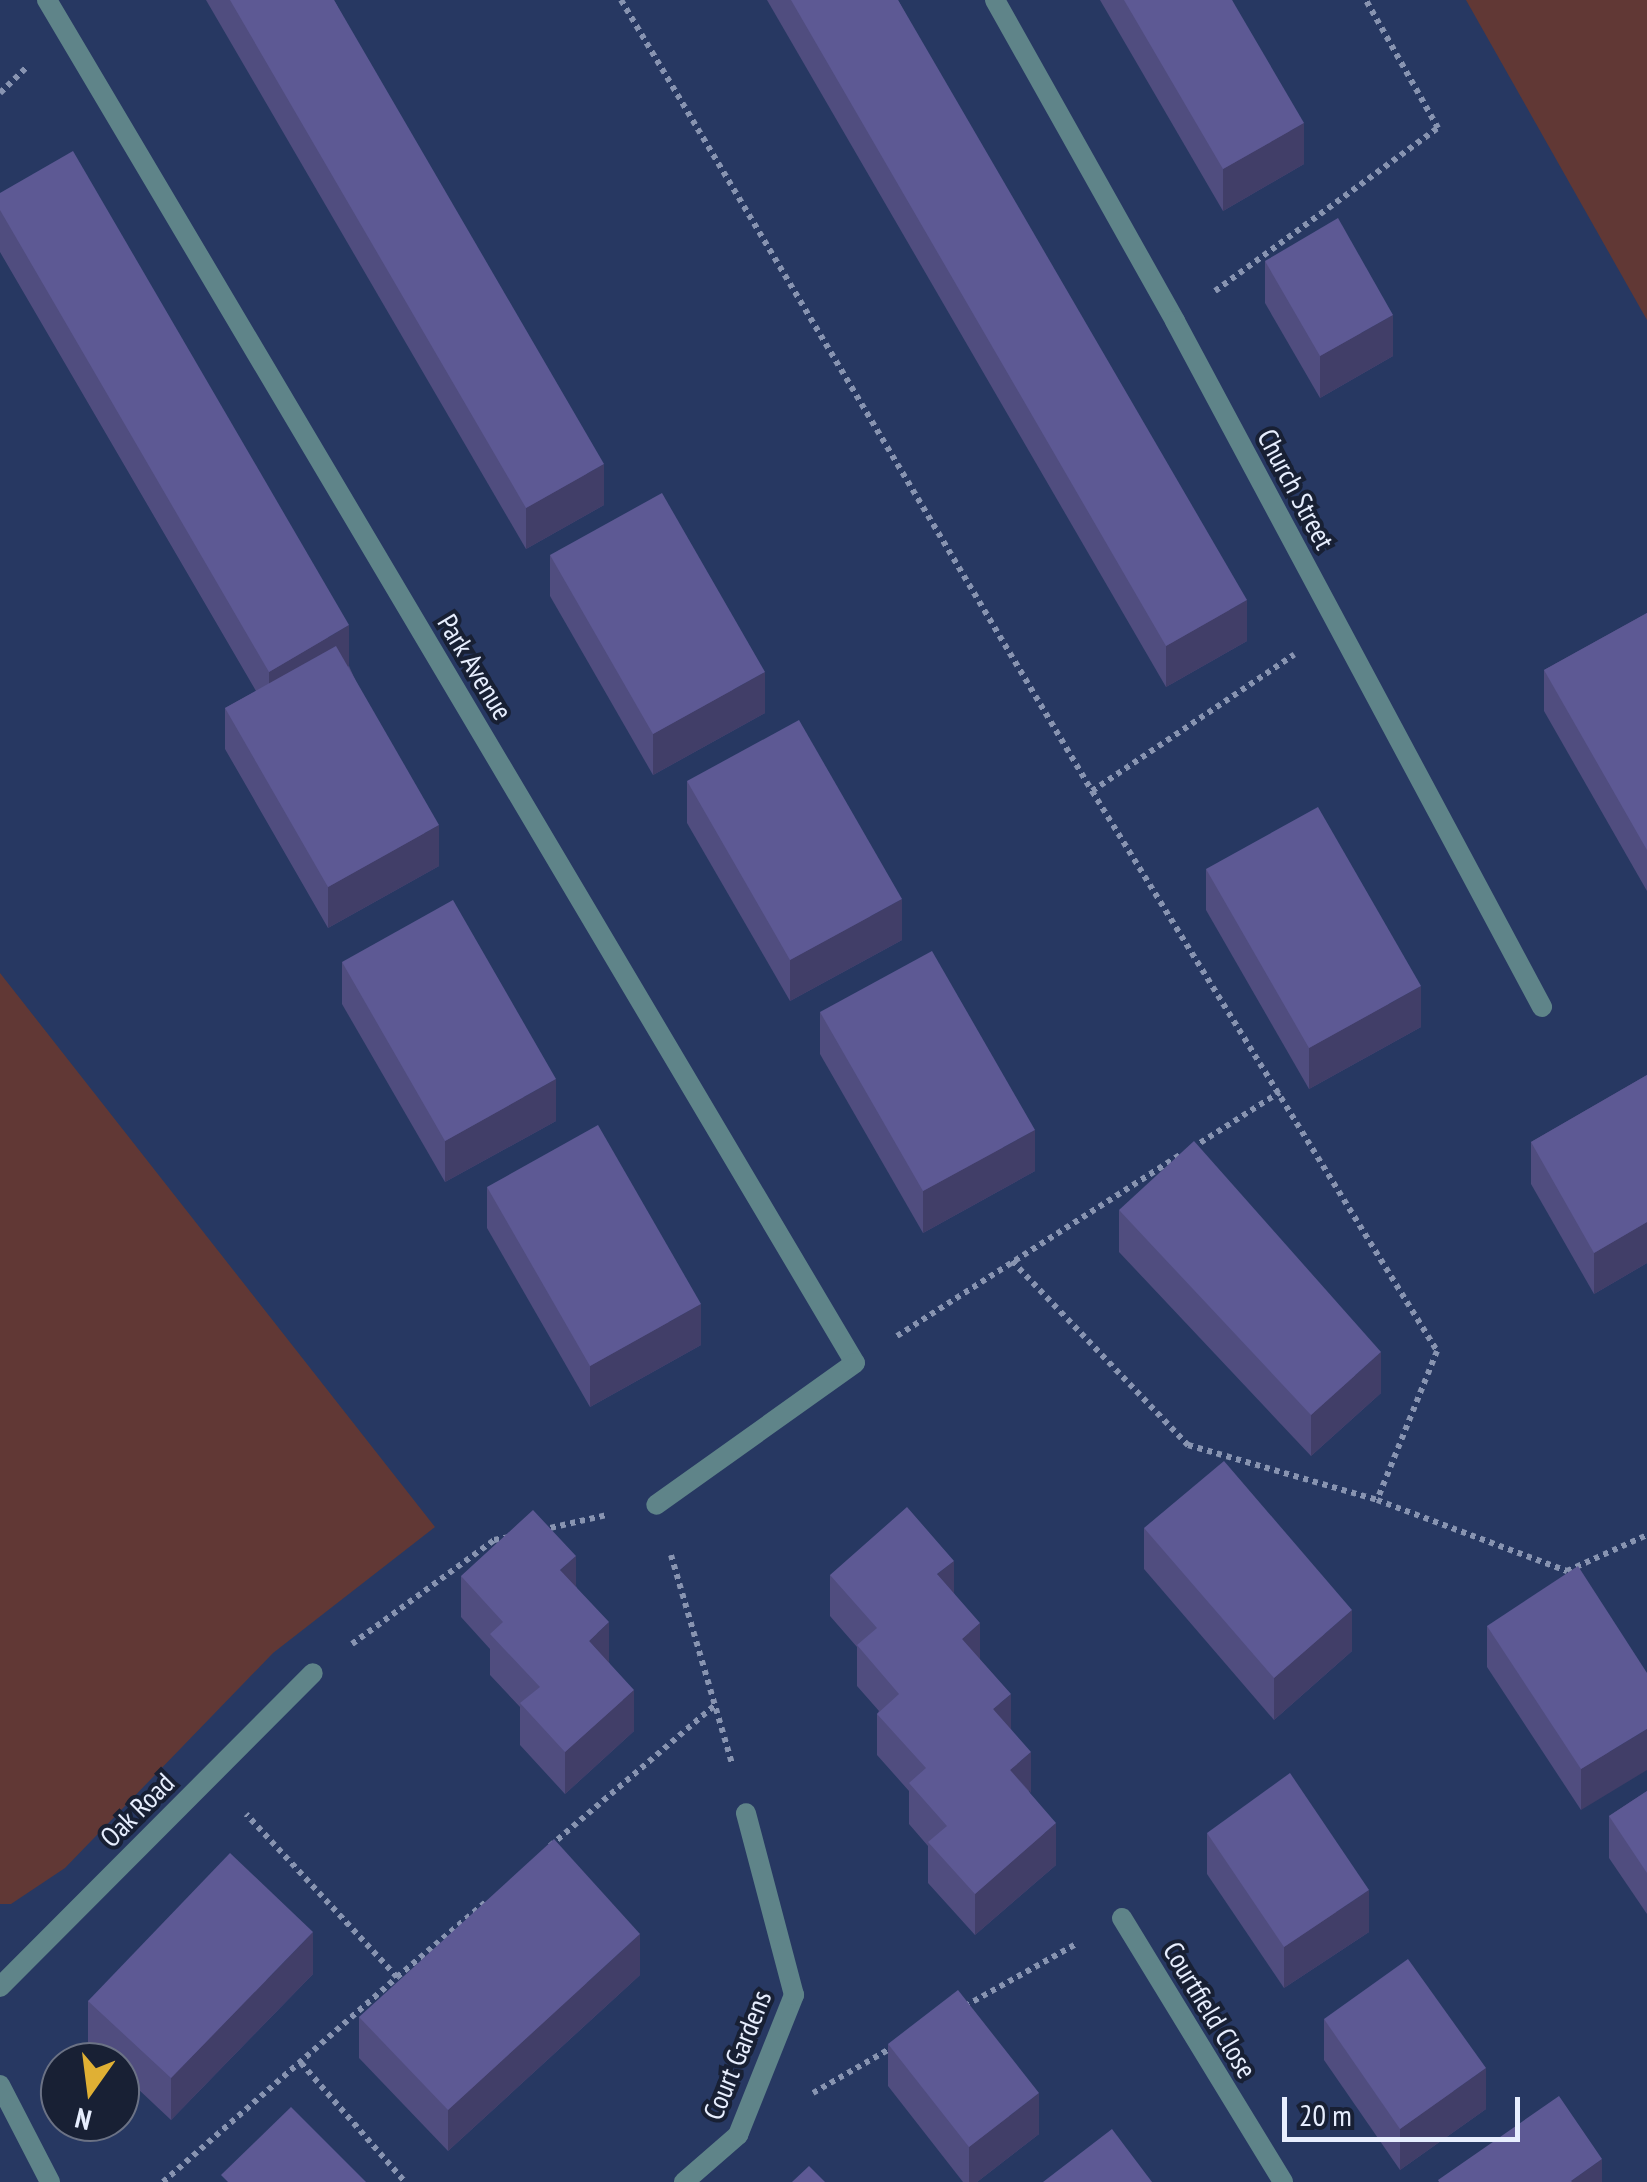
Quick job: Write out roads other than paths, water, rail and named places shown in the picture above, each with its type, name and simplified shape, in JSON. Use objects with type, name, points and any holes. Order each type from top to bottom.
[{"type":"street","name":"Park Avenue","points":[[48,0],[855,1363],[656,1505]]},
{"type":"street","name":"Church Street","points":[[995,0],[1175,321],[1542,1007]]},
{"type":"street","name":"Oak Road","points":[[0,1987],[313,1673]]},
{"type":"street","name":"Court Gardens","points":[[684,2182],[738,2135],[794,1994],[746,1813]]},
{"type":"street","name":"Courtfield Close","points":[[1122,1918],[1283,2182]]},
{"type":"street","points":[[0,2084],[50,2182]]}]
